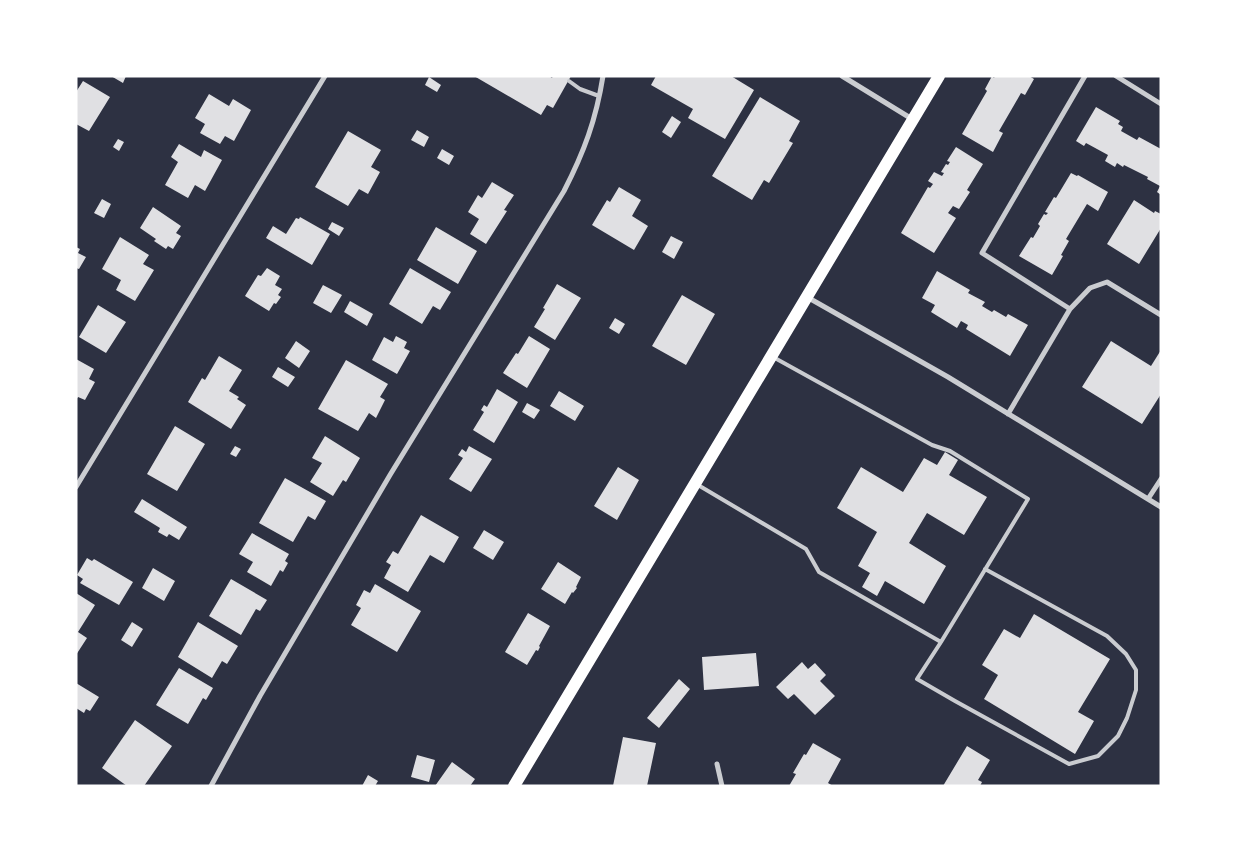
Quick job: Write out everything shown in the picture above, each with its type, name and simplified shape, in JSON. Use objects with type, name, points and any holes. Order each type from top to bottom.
[{"type":"main road","points":[[514,786],[939,76]]},
{"type":"street","points":[[76,487],[325,76]]},
{"type":"street","points":[[211,786],[260,696],[390,475],[564,191],[591,131],[603,76]]},
{"type":"street","points":[[842,76],[913,120]]},
{"type":"street","points":[[1070,309],[982,253],[1085,76]]},
{"type":"street","points":[[1116,76],[1161,104]]},
{"type":"street","points":[[1008,414],[1070,309],[1090,288],[1107,282],[1161,315]]},
{"type":"street","points":[[806,297],[923,363],[1161,507]]},
{"type":"street","points":[[1148,499],[1161,479]]},
{"type":"street","points":[[717,764],[722,786]]},
{"type":"lane","points":[[568,81],[580,89],[599,96]]},
{"type":"lane","points":[[771,356],[932,446],[950,451],[1028,499],[917,679],[955,702],[1069,764],[1098,756],[1118,736],[1127,718],[1136,690],[1136,670],[1126,654],[1107,636],[986,569]]},
{"type":"lane","points":[[695,483],[806,548],[819,572],[941,642]]},
{"type":"building","points":[[111,76],[126,76],[123,83]]},
{"type":"building","points":[[474,76],[549,76],[552,78],[553,76],[571,76],[553,108],[547,105],[541,115]]},
{"type":"building","points":[[656,76],[731,76],[754,90],[725,139],[688,118],[693,109],[651,85]]},
{"type":"building","points":[[992,76],[994,78],[995,76],[1029,76],[1034,79],[1025,95],[1021,93],[999,131],[1003,133],[993,152],[962,134],[987,91],[985,89]]},
{"type":"building","points":[[429,77],[441,85],[437,92],[425,85]]},
{"type":"building","points":[[83,81],[110,97],[89,131],[76,124],[76,92]]},
{"type":"building","points":[[209,94],[229,106],[233,99],[251,110],[234,141],[225,136],[220,144],[200,133],[205,124],[195,118]]},
{"type":"building","points":[[760,97],[800,121],[789,141],[793,143],[769,183],[764,180],[752,200],[712,176]]},
{"type":"building","points":[[1096,107],[1120,121],[1118,124],[1123,127],[1121,131],[1137,140],[1139,137],[1161,149],[1161,195],[1157,192],[1160,186],[1147,179],[1148,177],[1124,165],[1123,167],[1117,163],[1115,167],[1105,161],[1108,155],[1086,143],[1084,146],[1076,141]]},
{"type":"building","points":[[672,116],[681,122],[671,138],[662,132]]},
{"type":"building","points":[[417,130],[429,137],[424,147],[411,140]]},
{"type":"building","points":[[348,131],[381,150],[371,167],[380,172],[368,194],[359,189],[348,206],[315,187]]},
{"type":"building","points":[[118,139],[124,142],[119,151],[113,147]]},
{"type":"building","points":[[179,144],[201,157],[204,150],[222,160],[205,191],[195,185],[188,198],[165,185],[178,162],[171,157]]},
{"type":"building","points":[[956,147],[983,164],[967,190],[970,192],[959,209],[953,206],[948,213],[956,218],[934,253],[901,233],[928,187],[930,188],[933,184],[928,181],[934,172],[942,176],[944,173],[941,172],[946,164],[948,165],[950,162],[947,161]]},
{"type":"building","points":[[442,149],[454,156],[449,165],[437,158]]},
{"type":"building","points":[[1071,173],[1108,192],[1098,211],[1087,204],[1066,239],[1069,241],[1052,275],[1019,256],[1031,237],[1033,238],[1044,214],[1048,213],[1045,212]]},
{"type":"building","points":[[492,182],[514,195],[504,210],[507,211],[486,244],[470,234],[479,219],[468,212],[478,195],[482,198]]},
{"type":"building","points":[[619,187],[641,200],[632,216],[648,226],[634,250],[592,225],[607,200],[610,202]]},
{"type":"building","points":[[102,199],[111,204],[104,218],[94,213]]},
{"type":"building","points":[[1134,200],[1154,213],[1155,211],[1161,214],[1161,228],[1139,264],[1107,244]]},
{"type":"building","points":[[153,207],[181,226],[176,233],[181,236],[173,249],[168,246],[166,249],[140,228]]},
{"type":"building","points":[[300,217],[330,234],[312,265],[266,238],[273,226],[286,234],[296,218],[299,219]]},
{"type":"building","points":[[332,222],[344,228],[339,236],[328,229]]},
{"type":"building","points":[[436,227],[477,251],[458,284],[417,260]]},
{"type":"building","points":[[671,236],[683,242],[674,259],[662,252]]},
{"type":"building","points":[[120,237],[149,255],[143,264],[154,270],[135,301],[116,290],[121,280],[102,269]]},
{"type":"building","points":[[76,247],[80,249],[78,253],[86,257],[79,269],[76,268]]},
{"type":"building","points":[[267,268],[280,276],[275,285],[282,289],[278,295],[281,297],[269,311],[245,296],[258,275],[261,276]]},
{"type":"building","points":[[410,268],[451,292],[440,310],[433,306],[422,324],[389,304]]},
{"type":"building","points":[[937,271],[970,290],[968,293],[985,302],[982,306],[992,312],[994,310],[1006,317],[1008,314],[1028,325],[1010,356],[966,329],[968,325],[961,321],[957,328],[931,312],[935,305],[922,298]]},
{"type":"building","points":[[557,284],[581,298],[555,340],[534,327]]},
{"type":"building","points":[[323,285],[342,295],[331,313],[313,303]]},
{"type":"building","points":[[682,295],[715,314],[686,365],[652,346]]},
{"type":"building","points":[[350,301],[373,314],[367,326],[344,312]]},
{"type":"building","points":[[98,305],[126,322],[106,353],[79,337]]},
{"type":"building","points":[[615,318],[625,324],[619,334],[609,328]]},
{"type":"building","points":[[396,336],[407,342],[404,348],[410,351],[397,374],[372,360],[384,337],[393,342]]},
{"type":"building","points":[[529,336],[550,349],[527,388],[503,373]]},
{"type":"building","points":[[296,341],[310,351],[299,368],[285,358]]},
{"type":"building","points":[[1111,341],[1151,366],[1161,350],[1161,394],[1142,424],[1082,387]]},
{"type":"building","points":[[219,356],[242,370],[229,391],[239,397],[237,399],[246,405],[231,429],[188,402],[202,378],[205,380]]},
{"type":"building","points":[[76,359],[94,369],[89,379],[95,382],[85,400],[78,397],[76,400]]},
{"type":"building","points":[[346,360],[388,384],[380,397],[385,400],[376,418],[369,413],[358,431],[318,409]]},
{"type":"building","points":[[278,367],[295,377],[288,387],[272,377]]},
{"type":"building","points":[[497,389],[518,402],[494,443],[473,430],[484,412],[481,410],[484,405],[487,407]]},
{"type":"building","points":[[559,391],[584,406],[575,421],[550,406]]},
{"type":"building","points":[[527,403],[540,410],[534,419],[522,412]]},
{"type":"building","points":[[175,426],[205,444],[177,491],[147,474]]},
{"type":"building","points":[[325,436],[360,458],[346,482],[343,480],[333,496],[310,482],[322,463],[312,458]]},
{"type":"building","points":[[235,446],[241,449],[236,457],[230,454]]},
{"type":"building","points":[[469,446],[492,459],[471,492],[449,479],[463,458],[458,455],[462,449],[466,452]]},
{"type":"building","points":[[945,452],[958,460],[949,475],[987,497],[964,535],[927,513],[909,543],[946,566],[924,604],[885,581],[877,596],[862,587],[870,573],[858,566],[877,532],[837,508],[861,467],[903,492],[924,458],[937,465]]},
{"type":"building","points":[[618,467],[639,480],[617,520],[594,506]]},
{"type":"building","points":[[285,478],[326,501],[315,520],[308,516],[293,542],[259,523]]},
{"type":"building","points":[[142,499],[187,527],[179,540],[169,534],[167,537],[158,532],[160,528],[134,512]]},
{"type":"building","points":[[421,515],[459,537],[444,563],[430,555],[408,592],[384,578],[391,565],[386,562],[393,551],[398,554]]},
{"type":"building","points":[[484,530],[504,542],[493,560],[473,548]]},
{"type":"building","points":[[252,533],[289,554],[285,561],[288,563],[283,572],[280,570],[271,586],[247,572],[253,562],[239,554]]},
{"type":"building","points":[[87,558],[92,561],[94,559],[133,582],[119,605],[80,583],[83,579],[77,575]]},
{"type":"building","points":[[558,562],[581,577],[577,588],[572,592],[565,604],[541,589]]},
{"type":"building","points":[[153,568],[175,581],[164,601],[142,588]]},
{"type":"building","points":[[231,579],[267,600],[260,611],[256,609],[241,635],[209,616]]},
{"type":"building","points":[[375,584],[421,611],[397,652],[351,625],[361,608],[356,605],[364,590],[370,593]]},
{"type":"building","points":[[76,593],[95,605],[78,632],[87,638],[76,655]]},
{"type":"building","points":[[528,613],[550,626],[538,651],[536,650],[527,665],[505,652]]},
{"type":"building","points":[[1034,614],[1110,659],[1078,712],[1094,721],[1075,754],[984,699],[998,675],[982,665],[1004,629],[1020,638]]},
{"type":"building","points":[[132,622],[143,629],[132,647],[121,640]]},
{"type":"building","points":[[198,622],[238,646],[227,664],[222,661],[212,678],[178,657]]},
{"type":"building","points":[[756,653],[759,686],[704,690],[702,657]]},
{"type":"building","points":[[802,662],[808,669],[815,663],[826,675],[820,681],[835,696],[815,715],[794,694],[788,699],[776,687]]},
{"type":"building","points":[[179,668],[213,688],[206,700],[203,698],[188,724],[156,705]]},
{"type":"building","points":[[679,679],[690,689],[659,728],[647,718]]},
{"type":"building","points":[[76,683],[99,697],[90,711],[86,709],[84,713],[76,708]]},
{"type":"building","points":[[135,720],[172,746],[144,786],[127,786],[102,768]]},
{"type":"building","points":[[623,737],[656,743],[647,786],[613,786]]},
{"type":"building","points":[[813,743],[841,759],[828,783],[833,786],[789,786],[796,774],[793,773]]},
{"type":"building","points":[[967,746],[990,760],[978,780],[982,782],[980,786],[943,786]]},
{"type":"building","points":[[417,755],[435,760],[429,782],[411,777]]},
{"type":"building","points":[[452,762],[475,779],[470,786],[435,786]]},
{"type":"building","points":[[368,775],[378,781],[375,786],[362,786]]}]
